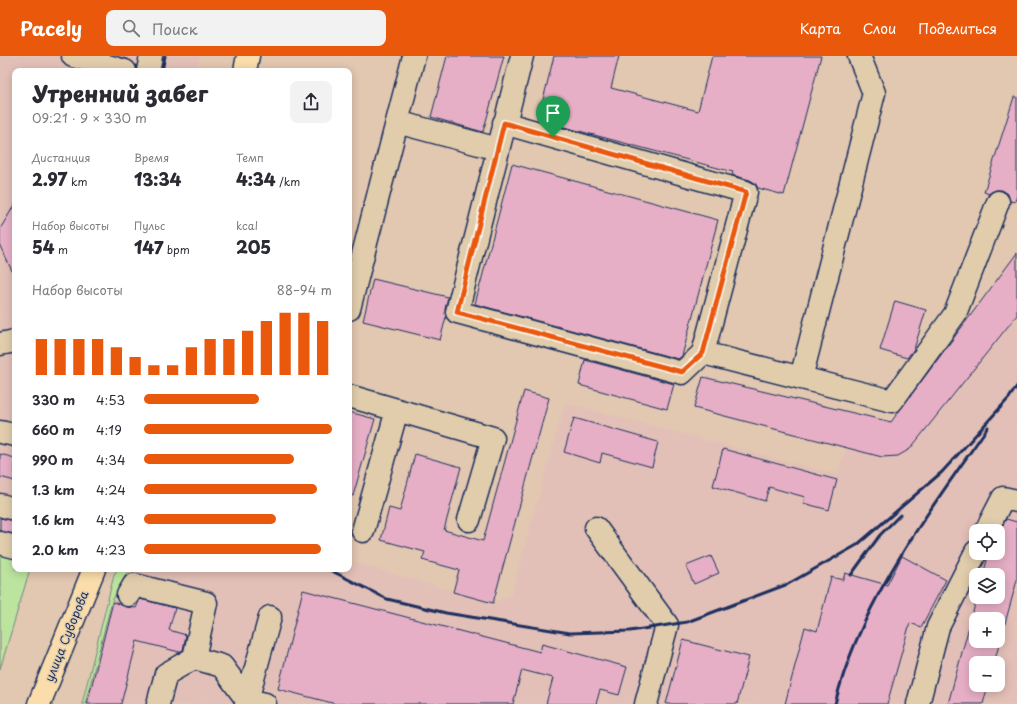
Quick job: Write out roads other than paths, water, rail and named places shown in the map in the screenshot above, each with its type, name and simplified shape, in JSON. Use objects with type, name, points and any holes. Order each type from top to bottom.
[{"type":"main road","points":[[246,68],[248,56]]},
{"type":"main road","name":"улица Суворова","points":[[39,704],[93,572]]},
{"type":"lane","points":[[73,56],[115,68]]},
{"type":"lane","points":[[149,68],[151,56]]},
{"type":"lane","points":[[352,297],[414,56]]},
{"type":"lane","points":[[504,123],[746,192],[703,353],[682,372],[457,312],[504,123],[522,56]]},
{"type":"lane","points":[[801,378],[874,93],[858,56]]},
{"type":"lane","points":[[397,122],[498,149]]},
{"type":"lane","points":[[703,353],[892,402],[955,314],[998,202]]},
{"type":"lane","points":[[0,344],[12,341]]},
{"type":"lane","points":[[352,397],[493,438],[469,520]]},
{"type":"lane","points":[[363,531],[398,410]]},
{"type":"lane","points":[[0,432],[12,434]]},
{"type":"lane","points":[[990,524],[1003,498],[1017,500]]},
{"type":"lane","points":[[0,505],[12,508]]},
{"type":"lane","points":[[596,528],[667,625],[646,704]]},
{"type":"lane","points":[[0,543],[12,546]]},
{"type":"lane","points":[[918,704],[938,627],[972,560]]},
{"type":"lane","points":[[128,595],[134,586],[206,603],[194,658]]},
{"type":"lane","points":[[253,702],[270,617]]},
{"type":"lane","points":[[158,704],[166,674],[194,658],[222,666],[253,702]]},
{"type":"railway","points":[[163,68],[165,56]]},
{"type":"railway","points":[[334,572],[387,599],[446,613],[570,633],[630,631],[687,622],[788,584],[857,545],[942,472],[1009,398],[1017,386]]},
{"type":"railway","points":[[835,704],[846,666],[861,629],[879,594],[920,525],[988,427]]},
{"type":"railway","points":[[851,575],[880,535],[900,515]]}]
